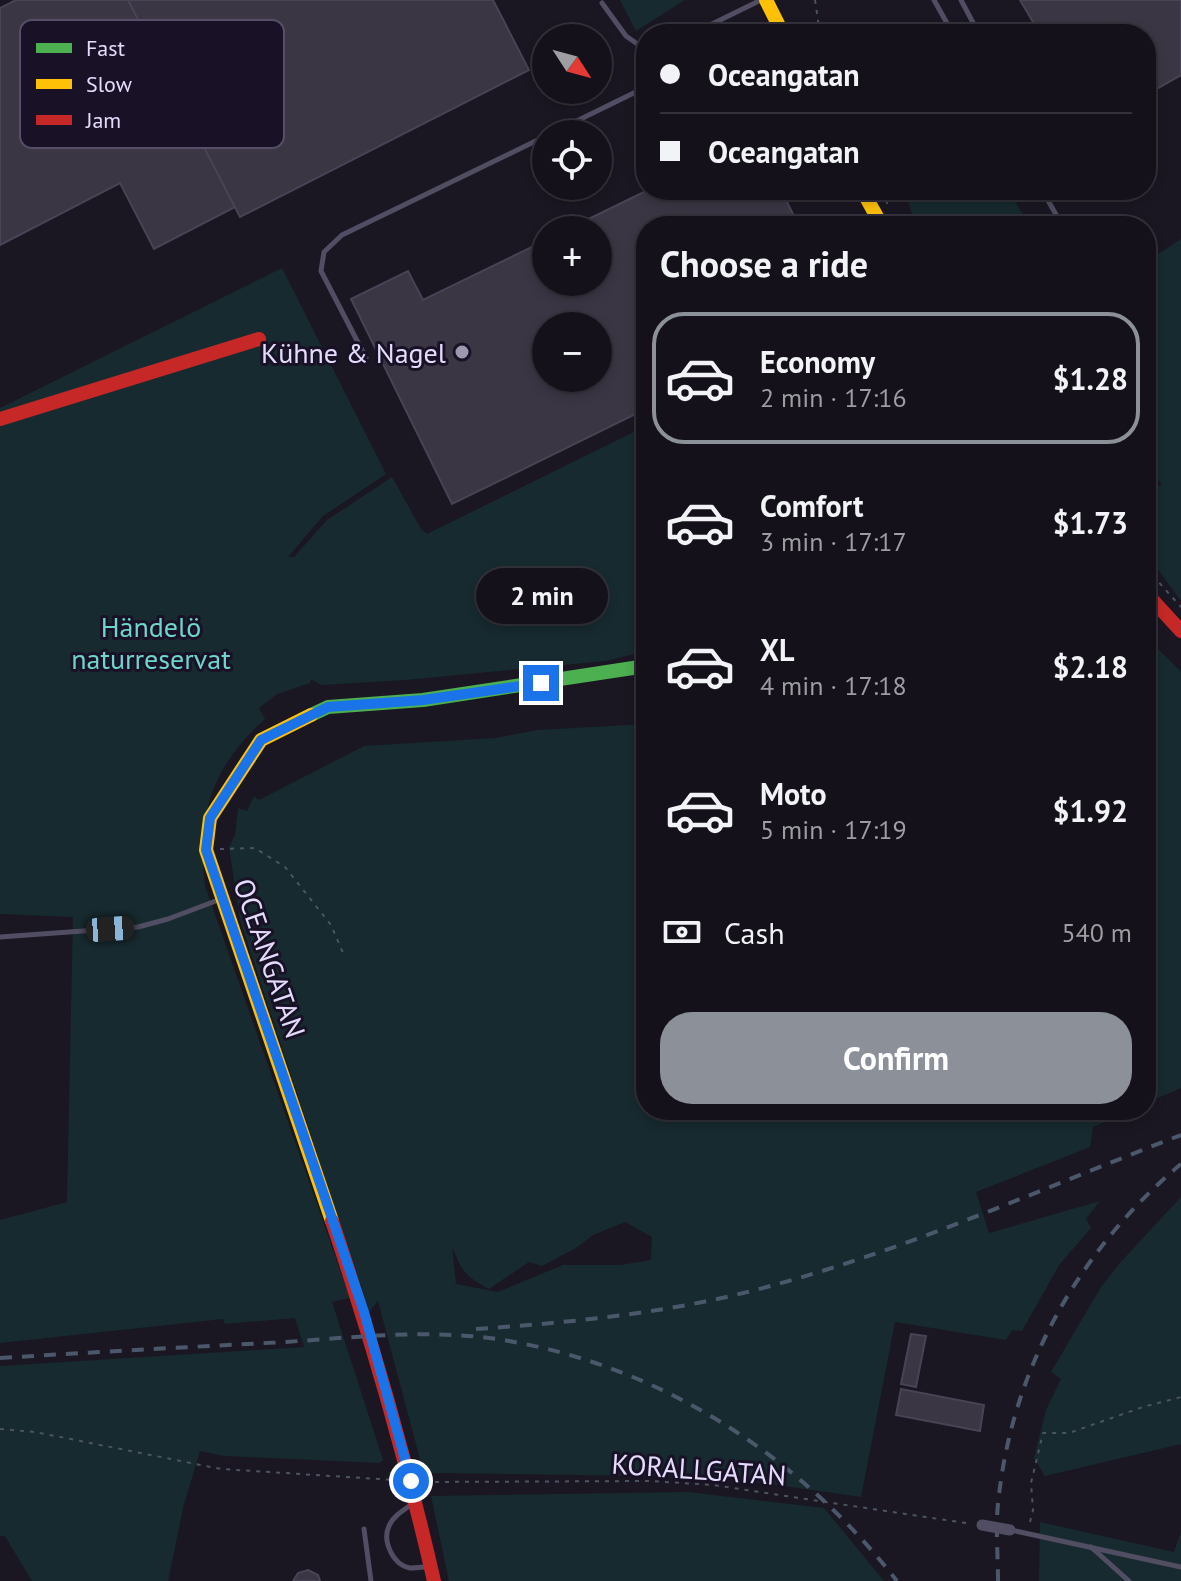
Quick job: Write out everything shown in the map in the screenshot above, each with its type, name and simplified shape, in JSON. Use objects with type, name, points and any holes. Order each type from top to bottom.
[{"type":"street","points":[[764,0],[777,24]]},
{"type":"street","points":[[0,419],[259,339]]},
{"type":"street","points":[[1156,604],[1181,631]]},
{"type":"street","name":"OCEANGATAN","points":[[434,1581],[411,1481],[364,1312],[206,850],[210,818],[261,740],[328,707],[423,700],[636,668]]},
{"type":"street","points":[[982,1525],[1010,1530]]},
{"type":"lane","points":[[712,24],[764,0]]},
{"type":"lane","points":[[934,0],[947,24]]},
{"type":"lane","points":[[961,0],[974,24]]},
{"type":"lane","points":[[602,3],[626,36],[636,43]]},
{"type":"lane","points":[[579,120],[636,92]]},
{"type":"lane","points":[[366,358],[321,271],[324,252],[342,235],[532,143]]},
{"type":"lane","points":[[0,937],[138,927],[222,899]]},
{"type":"lane","points":[[416,1502],[395,1517],[387,1529],[388,1547],[398,1564],[411,1568],[431,1566]]},
{"type":"lane","points":[[364,1529],[371,1581]]},
{"type":"lane","points":[[1010,1530],[1181,1564]]},
{"type":"lane","points":[[1090,1547],[1129,1581]]},
{"type":"path","points":[[815,0],[819,24]]},
{"type":"path","points":[[1156,579],[1181,607]]},
{"type":"path","points":[[206,850],[255,848],[285,867],[331,925],[343,953]]},
{"type":"path","points":[[1027,1533],[1033,1510],[1031,1483],[1043,1433],[1069,1433],[1181,1397]]},
{"type":"path","name":"KORALLGATAN","points":[[0,1429],[35,1432],[221,1469],[411,1481],[651,1481],[713,1485],[982,1525]]},
{"type":"green space","points":[[620,0],[685,0],[647,24],[636,24],[636,31]]},
{"type":"green space","points":[[908,200],[1014,200],[1024,216],[914,216]]},
{"type":"green space","points":[[1181,239],[1181,601],[1156,567],[1156,487],[1162,485],[1156,477],[1156,255]]},
{"type":"green space","name":"Händelö naturreservat","points":[[282,268],[386,474],[323,516],[288,557],[294,557],[327,520],[392,477],[421,529],[427,534],[636,431],[636,654],[606,661],[406,680],[321,685],[311,679],[310,683],[277,694],[259,708],[265,719],[247,737],[220,774],[206,814],[203,836],[205,886],[350,1298],[332,1302],[383,1460],[379,1463],[224,1456],[200,1451],[184,1504],[168,1581],[32,1581],[5,1536],[0,1536],[0,1366],[304,1347],[295,1318],[225,1324],[223,1319],[0,1343],[0,1220],[67,1202],[73,917],[0,914],[0,408]]},
{"type":"green space","points":[[1156,647],[1181,672],[1181,1088],[1156,1099]]},
{"type":"green space","points":[[636,725],[636,1120],[1108,1120],[1093,1127],[1090,1147],[976,1192],[989,1233],[1100,1201],[1086,1219],[1091,1228],[1059,1265],[1022,1331],[1012,1330],[1006,1340],[895,1322],[861,1497],[721,1477],[433,1473],[421,1463],[378,1301],[369,1312],[240,920],[229,847],[235,835],[238,808],[247,811],[254,796],[259,800],[364,746],[495,738],[538,730]],"holes":[[[625,1222],[652,1237],[651,1260],[621,1265],[563,1265],[498,1292],[456,1284],[452,1247],[465,1272],[489,1289],[529,1262],[542,1266],[593,1235]]]},
{"type":"green space","points":[[1181,1197],[1181,1444],[1045,1476],[1034,1458],[1046,1410],[1061,1379],[1051,1372],[1101,1287]]},
{"type":"green space","points":[[688,1492],[824,1508],[884,1581],[449,1581],[431,1496]]},
{"type":"green space","points":[[1040,1522],[1174,1552],[1181,1532],[1181,1581],[1039,1581]]},
{"type":"building","points":[[16,0],[128,0],[138,20],[20,20],[20,148],[205,148],[235,207],[154,249],[120,183],[0,245],[0,8]]},
{"type":"building","points":[[128,0],[493,0],[529,70],[240,217],[204,148],[284,148],[284,20],[138,20]]},
{"type":"building","points":[[1020,0],[1181,0],[1181,75],[1156,89],[1156,24],[1034,24]]},
{"type":"building","name":"Kühne & Nagel","points":[[636,196],[636,200],[786,200],[794,216],[636,216],[636,414],[452,504],[351,299],[408,271],[423,300],[532,247],[532,296],[612,296],[612,216],[595,216]]},
{"type":"building","points":[[911,1334],[926,1336],[916,1387],[901,1384]]},
{"type":"building","points":[[901,1389],[984,1405],[980,1431],[896,1415]]},
{"type":"building","points":[[308,1570],[318,1575],[320,1581],[293,1581],[298,1573]]},
{"type":"railway","points":[[476,1329],[638,1313],[703,1302],[792,1280],[904,1243],[1181,1135]]},
{"type":"railway","points":[[998,1581],[998,1506],[1007,1447],[1037,1355],[1083,1271],[1112,1233],[1181,1164]]},
{"type":"railway","points":[[0,1358],[425,1334],[481,1337],[567,1354],[675,1396],[726,1425],[818,1495],[859,1536],[897,1581]]},
{"type":"traffic: fast","points":[[311,715],[328,707],[423,700],[636,668]]},
{"type":"traffic: slow","points":[[766,0],[778,24]]},
{"type":"traffic: slow","points":[[868,200],[876,216]]},
{"type":"traffic: slow","points":[[311,715],[261,740],[210,818],[206,850],[332,1221]]},
{"type":"traffic: jam","points":[[0,419],[259,339]]},
{"type":"traffic: jam","points":[[1156,604],[1181,631]]},
{"type":"traffic: jam","points":[[332,1221],[388,1400],[434,1581]]},
{"type":"place","name":"Kühne & Nagel","points":[[462,352]]},
{"type":"route","points":[[411,1481],[364,1312],[206,850],[210,818],[261,740],[328,707],[423,700],[541,683]]}]
